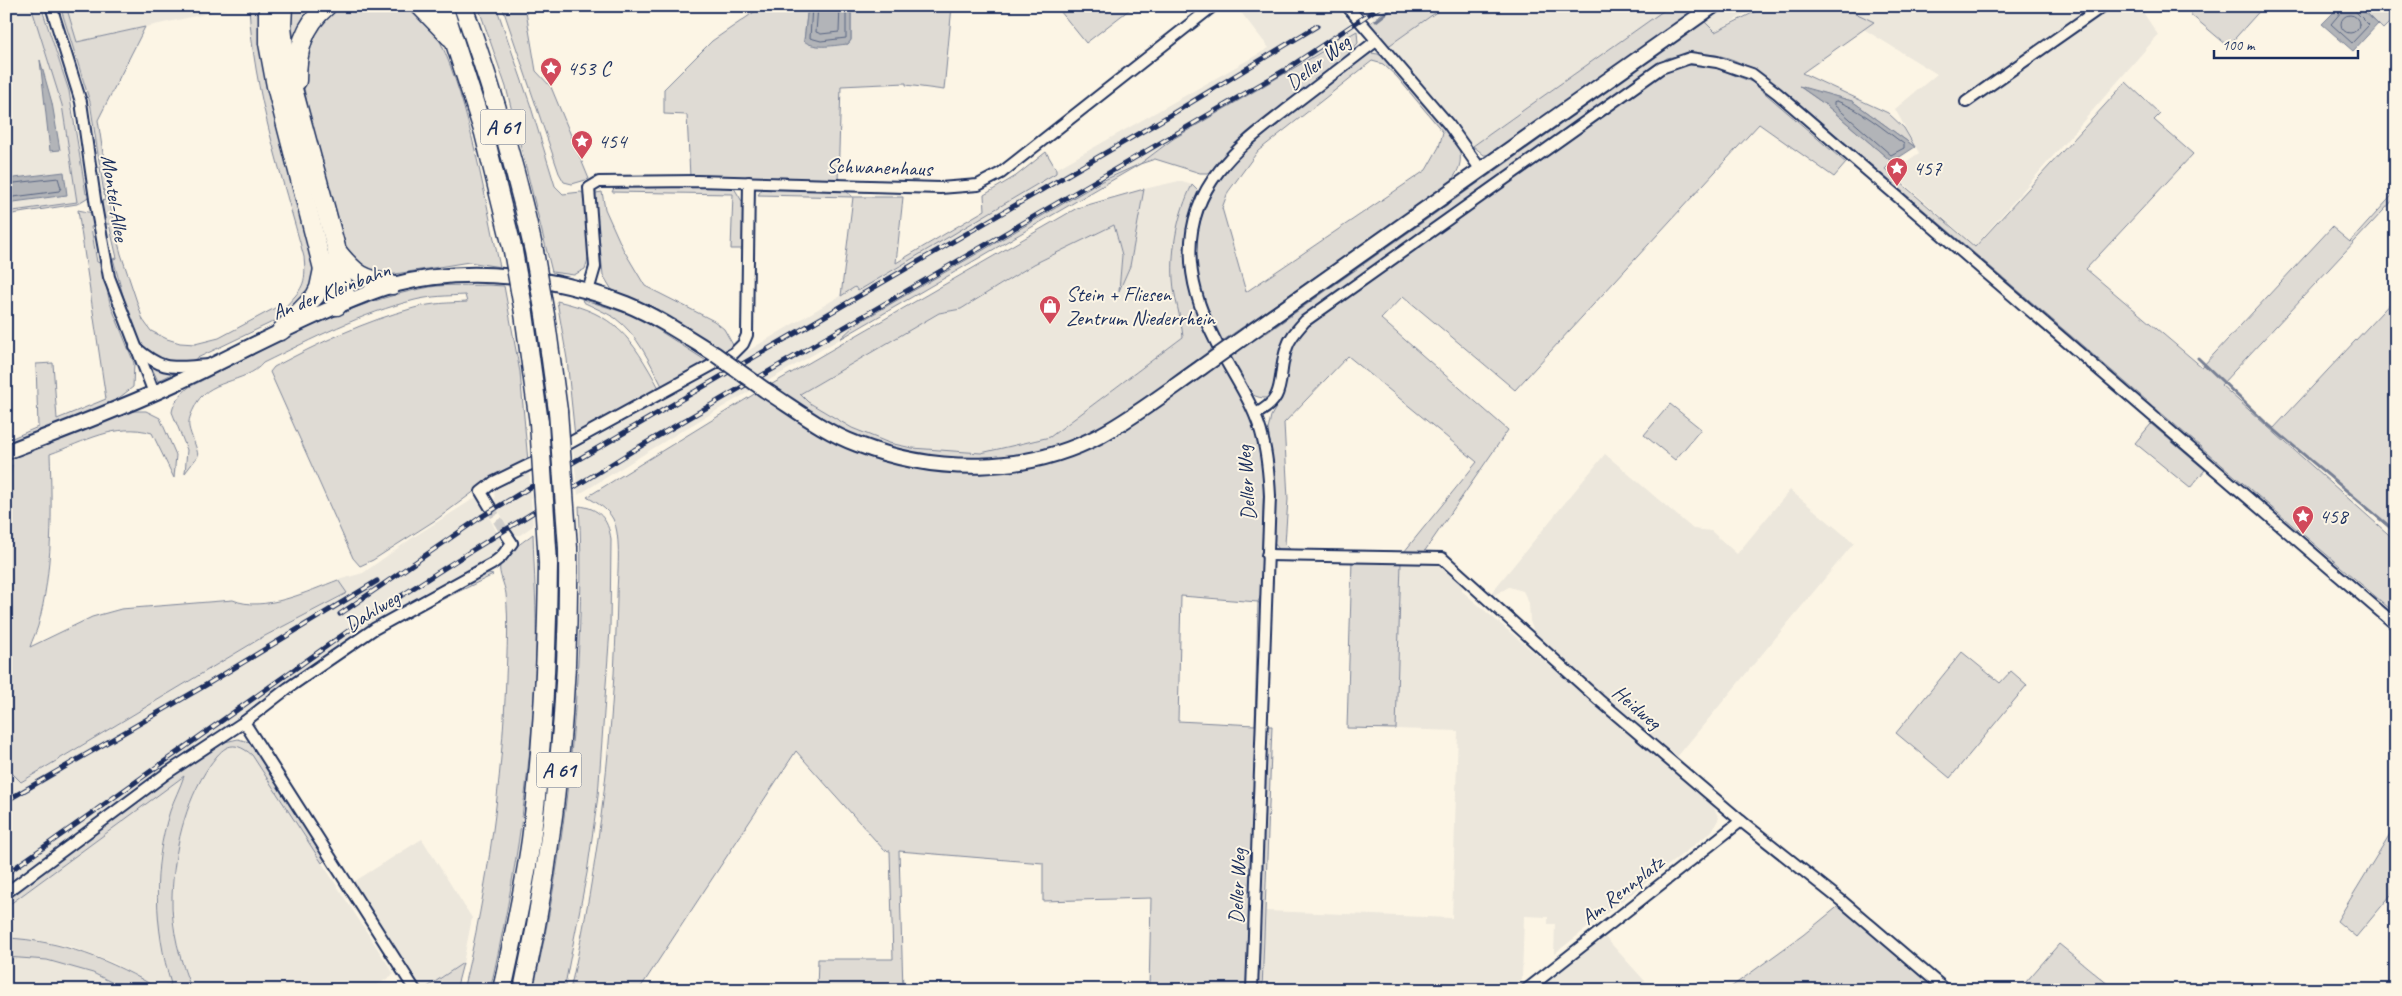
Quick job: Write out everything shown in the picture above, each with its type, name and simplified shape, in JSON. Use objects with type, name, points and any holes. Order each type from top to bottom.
[{"type":"highway","points":[[268,6],[268,43],[276,86],[323,269],[342,304]]},
{"type":"highway","points":[[283,6],[282,26],[286,63],[297,97],[337,252],[342,304]]},
{"type":"highway","points":[[297,97],[297,67],[302,37],[308,25],[327,6]]},
{"type":"highway","points":[[420,6],[456,43]]},
{"type":"highway","name":"A 61","points":[[443,6],[484,133],[513,251],[524,313],[539,423],[548,562],[546,689],[536,798],[516,922],[502,990]]},
{"type":"highway","name":"A 61","points":[[463,6],[485,66],[504,128],[534,251],[558,411],[568,548],[566,692],[557,798],[537,928],[523,990]]},
{"type":"highway","points":[[337,252],[362,278],[392,285]]},
{"type":"highway","points":[[280,331],[314,296],[319,288],[323,269]]},
{"type":"main road","name":"An der Kleinbahn","points":[[6,452],[154,393],[280,331],[392,285],[440,278],[478,276],[559,284],[588,291],[627,305],[666,324],[716,355],[816,423],[863,446],[923,463],[948,466],[994,466],[1052,454],[1100,435],[1147,406],[1713,6]]},
{"type":"street","name":"Montel-Allee","points":[[51,6],[82,102],[96,206],[109,277],[154,393]]},
{"type":"street","name":"Schwanenhaus","points":[[588,291],[595,267],[589,188],[599,182],[749,182],[940,188],[978,185],[1002,173],[1213,6]]},
{"type":"street","name":"Deller Weg","points":[[1347,6],[1449,125],[1481,170]]},
{"type":"street","points":[[1966,102],[2103,6]]},
{"type":"street","name":"Deller Weg","points":[[1252,990],[1270,496],[1268,465],[1263,438],[1254,414],[1214,340],[1195,292],[1190,270],[1192,228],[1208,187],[1235,153],[1376,41]]},
{"type":"street","points":[[1254,414],[1269,407],[1275,400],[1287,345],[1306,321],[1661,68],[1690,58],[1717,62],[1752,74],[1777,93],[2396,625]]},
{"type":"street","points":[[490,506],[481,492],[503,477],[535,462],[663,393],[734,353],[743,344],[747,335],[748,314],[749,182]]},
{"type":"street","name":"An der Kleinbahn","points":[[134,345],[161,366],[170,368],[213,365]]},
{"type":"street","name":"Dahlweg","points":[[6,893],[167,773],[244,722],[288,688],[374,629],[492,564],[501,557],[512,543],[506,534]]},
{"type":"street","name":"Heidweg","points":[[1267,554],[1442,558],[1599,700],[1946,990]]},
{"type":"street","points":[[244,722],[414,990]]},
{"type":"street","name":"Am Rennplatz","points":[[1526,990],[1741,820]]},
{"type":"shaded area","points":[[6,6],[31,6],[62,105],[77,202],[6,212],[6,203],[67,195],[64,172],[6,179]]},
{"type":"shaded area","points":[[31,6],[41,6],[69,91],[86,194],[89,193],[90,196],[77,204],[6,215],[6,212],[77,202],[62,105]]},
{"type":"shaded area","points":[[56,6],[66,6],[77,42],[145,27],[98,120],[114,227],[143,320],[151,331],[167,339],[180,343],[195,344],[219,338],[275,308],[284,308],[299,291],[304,280],[304,257],[262,102],[256,70],[249,6],[259,6],[317,270],[316,286],[285,316],[189,362],[163,362],[155,359],[147,351],[128,313],[113,259],[117,258],[109,224],[105,224],[101,201],[105,200],[90,102],[61,9],[58,10]]},
{"type":"shaded area","points":[[66,6],[241,6],[77,42]]},
{"type":"shaded area","points":[[288,6],[321,6],[293,67]]},
{"type":"shaded area","points":[[336,6],[411,6],[424,17],[435,31],[451,66],[468,122],[500,267],[469,262],[383,276],[368,276],[348,260],[312,127],[303,83],[305,49],[330,11]]},
{"type":"shaded area","points":[[478,6],[496,6],[530,104],[555,186],[563,194],[581,192],[586,195],[589,256],[585,269],[574,275],[552,272],[506,87]]},
{"type":"shaded area","points":[[502,6],[525,6],[536,71],[551,87],[589,179],[572,184],[564,182],[559,173]]},
{"type":"shaded area","points":[[763,6],[808,6],[804,41],[848,44],[851,40],[851,6],[952,6],[944,90],[906,85],[906,83],[841,86],[838,182],[690,177],[687,115],[664,114],[664,89],[712,41]]},
{"type":"shaded area","points":[[1056,6],[1134,6],[1086,43]]},
{"type":"shaded area","points":[[1236,6],[1336,6],[1357,31],[1173,139],[1140,164],[1101,181],[856,324],[840,339],[678,433],[578,495],[573,450],[694,383],[855,287],[858,291],[1056,173],[1056,169],[1269,48]]},
{"type":"shaded area","points":[[1363,6],[1391,6],[1375,20]]},
{"type":"shaded area","points":[[1391,6],[1445,6],[1387,47],[1369,24]]},
{"type":"shaded area","points":[[1445,6],[1670,6],[1473,146],[1389,45]]},
{"type":"shaded area","points":[[1670,6],[1686,6],[1692,12],[1490,155],[1484,155],[1473,146]]},
{"type":"shaded area","points":[[1686,6],[1758,6],[1715,32]]},
{"type":"shaded area","points":[[1766,6],[1841,6],[1874,22],[1802,73],[1888,113],[1904,128],[1915,147],[1852,101],[1800,87],[1826,105],[1892,162],[1885,169],[1975,247],[2126,82],[2160,114],[2154,120],[2193,154],[2086,269],[2202,367],[2332,227],[2350,242],[2396,191],[2396,197],[2221,385],[2396,541],[2396,614],[1786,92],[1770,84],[1738,62],[1708,54],[1667,58],[1297,322],[1284,338],[1272,391],[1267,398],[1253,395],[1243,385],[1229,358],[1301,304],[1703,20],[1715,32]]},
{"type":"shaded area","points":[[1826,6],[2139,6],[2158,35],[1975,246],[1891,172],[1919,153],[1895,109],[1937,74]]},
{"type":"shaded area","points":[[2198,6],[2264,6],[2228,46],[2190,14]]},
{"type":"shaded area","points":[[2360,6],[2383,6],[2395,17],[2383,29]]},
{"type":"shaded area","points":[[1357,31],[1358,43],[1344,59],[1235,145],[1209,173],[1200,173],[1155,159],[1140,164],[1173,139]]},
{"type":"shaded area","points":[[1371,53],[1378,54],[1388,60],[1458,143],[1460,165],[1456,174],[1449,184],[1221,342],[1201,291],[1196,246],[1205,208],[1224,174],[1252,144],[1286,115]],"holes":[[[1372,61],[1383,64],[1397,77],[1443,132],[1439,147],[1426,170],[1246,292],[1222,208],[1228,192],[1258,151]]]},
{"type":"shaded area","points":[[1683,65],[1711,66],[1752,82],[1846,163],[1834,177],[1759,124],[1515,390],[1403,296],[1381,319],[1508,430],[1424,552],[1404,552],[1477,462],[1348,356],[1284,423],[1288,499],[1285,544],[1290,549],[1279,549],[1272,541],[1273,464],[1268,430],[1271,416],[1281,399],[1290,351],[1306,327],[1659,75]]},
{"type":"shaded area","points":[[1046,152],[1056,169],[1056,173],[858,291],[855,287],[841,296],[853,197],[903,197],[896,263],[985,210],[984,195],[1016,176]]},
{"type":"shaded area","points":[[1140,164],[840,339],[856,324],[1102,181]]},
{"type":"shaded area","name":"Stein + Fliesen Zentrum Niederrhein","points":[[1179,181],[1192,185],[1184,201],[1175,295],[1180,312],[1183,337],[1050,437],[981,453],[912,448],[889,443],[852,428],[808,402],[799,394],[939,313],[961,309],[1034,264],[1114,225],[1122,255],[1119,289],[1130,266],[1144,189]]},
{"type":"shaded area","points":[[616,184],[734,188],[743,203],[742,249],[731,249],[733,194],[612,192]]},
{"type":"shaded area","points":[[1192,185],[1198,191],[1187,234],[1187,271],[1195,307],[1213,348],[1135,406],[1091,434],[1017,458],[954,460],[912,455],[880,447],[840,431],[767,387],[1077,208],[1144,189],[1130,266],[1119,291],[1122,255],[1114,225],[1034,264],[961,309],[939,313],[800,394],[808,402],[852,428],[889,443],[912,448],[981,453],[1050,437],[1183,337],[1174,286],[1173,255],[1179,219]]},
{"type":"shaded area","points":[[762,189],[846,191],[853,197],[758,195]]},
{"type":"shaded area","points":[[602,192],[605,209],[623,249],[645,286],[714,321],[724,329],[733,345],[721,354],[635,299],[612,290],[603,275],[595,199],[596,193]]},
{"type":"shaded area","points":[[78,210],[93,213],[94,226],[91,227],[97,262],[101,263],[110,303],[134,363],[133,387],[115,401],[9,445],[10,439],[38,427],[36,364],[53,363],[57,419],[106,399]]},
{"type":"shaded area","points":[[504,286],[520,372],[528,462],[495,476],[437,519],[373,560],[360,566],[353,558],[270,372],[274,367],[291,358],[360,326],[420,306],[467,302],[465,295],[421,299],[395,305],[357,319],[263,363],[247,375],[207,391],[200,398],[190,417],[189,427],[198,456],[185,473],[187,450],[172,412],[178,398],[189,387],[306,328],[367,304],[398,294],[430,287]]},
{"type":"shaded area","points":[[2396,297],[2396,534],[2273,429]]},
{"type":"shaded area","points":[[582,299],[638,317],[708,362],[662,386],[637,340],[630,332],[615,318],[583,302]]},
{"type":"shaded area","points":[[557,301],[594,313],[620,330],[640,355],[659,388],[575,437],[567,359]]},
{"type":"shaded area","points":[[150,364],[176,372],[158,381]]},
{"type":"shaded area","points":[[1221,364],[1244,403],[1258,439],[1264,469],[1261,595],[1258,602],[1262,607],[1246,990],[1149,990],[1151,898],[1043,901],[1043,863],[899,851],[903,990],[817,990],[818,959],[893,959],[890,851],[884,850],[796,751],[639,990],[570,990],[590,893],[604,795],[613,697],[618,568],[617,536],[613,519],[605,509],[587,497],[756,393],[809,427],[962,472],[998,472],[1042,464],[1099,442],[1139,420]],"holes":[[[1181,596],[1258,602],[1255,725],[1178,721]]]},
{"type":"shaded area","points":[[1670,404],[1701,429],[1675,460],[1644,435]]},
{"type":"shaded area","points":[[130,411],[146,411],[160,418],[176,455],[174,478],[152,433],[139,430],[126,430],[100,435],[50,454],[51,519],[49,562],[43,605],[30,647],[92,617],[121,609],[233,600],[258,604],[300,595],[338,580],[347,593],[261,638],[21,782],[6,767],[6,504],[12,465],[6,468],[6,459],[83,431]]},
{"type":"shaded area","points":[[2151,424],[2205,470],[2190,488],[2135,443]]},
{"type":"shaded area","points":[[1605,454],[1693,529],[1711,531],[1737,554],[1790,490],[1854,543],[1677,757],[1541,641],[1534,632],[1530,621],[1529,603],[1523,591],[1509,587],[1494,595],[1491,593]]},
{"type":"shaded area","points":[[529,471],[533,526],[520,535],[515,535],[510,531],[495,504],[494,489],[507,480]]},
{"type":"shaded area","points":[[478,496],[500,538],[500,553],[493,559],[397,611],[6,889],[6,767],[21,782],[261,638],[347,594],[338,580],[363,573],[412,538]]},
{"type":"shaded area","points":[[579,506],[592,509],[605,520],[611,539],[610,629],[598,796],[587,873],[564,990],[533,990],[555,880],[570,769],[580,624],[581,553]]},
{"type":"shaded area","points":[[533,534],[536,648],[531,734],[522,820],[508,905],[490,990],[463,990],[487,874],[501,756],[508,626],[506,594],[500,565],[501,561],[509,553]]},
{"type":"shaded area","points":[[1352,560],[1401,562],[1396,729],[1347,728]]},
{"type":"shaded area","points":[[1401,562],[1440,563],[1463,582],[1462,591],[1712,804],[1719,818],[1712,831],[1554,954],[1555,924],[1548,924],[1548,917],[1524,916],[1522,979],[1508,990],[1262,990],[1265,911],[1452,918],[1458,731],[1396,729]]},
{"type":"shaded area","points":[[484,573],[493,575],[402,619]]},
{"type":"shaded area","points":[[1962,652],[2000,683],[2011,671],[2027,685],[1950,778],[1896,733]]},
{"type":"shaded area","points":[[1265,726],[1272,726],[1262,990],[1255,990]]},
{"type":"shaded area","points":[[238,739],[249,742],[260,752],[326,854],[326,859],[322,863],[252,755],[239,747],[233,746],[219,753],[201,780],[187,811],[178,845],[173,879],[172,908],[175,932],[180,956],[192,990],[161,990],[171,984],[161,941],[157,898],[160,854],[164,832],[184,776],[6,907],[6,896],[178,769],[225,742]]},
{"type":"shaded area","points":[[234,745],[244,748],[252,755],[394,974],[370,990],[192,990],[176,938],[172,898],[176,856],[185,815],[202,777],[221,749]]},
{"type":"shaded area","points":[[185,775],[170,811],[159,853],[156,898],[171,984],[160,990],[114,963],[71,947],[37,940],[6,938],[6,907]]},
{"type":"shaded area","points":[[2396,824],[2396,889],[2356,937],[2337,921]]},
{"type":"shaded area","points":[[422,839],[472,918],[463,963],[421,990],[352,883]]},
{"type":"shaded area","points":[[1841,904],[1942,990],[1727,990],[1803,935]]},
{"type":"shaded area","points":[[1605,937],[1653,990],[1537,990]]},
{"type":"shaded area","points":[[6,938],[66,947],[104,961],[160,990],[127,990],[93,973],[47,960],[6,957]]},
{"type":"shaded area","points":[[2059,944],[2115,990],[2019,990]]},
{"type":"shaded area","points":[[6,957],[47,960],[93,973],[127,990],[6,990]]},
{"type":"shaded area","points":[[463,963],[456,990],[423,990]]},
{"type":"water","points":[[808,6],[851,6],[851,40],[848,44],[819,46],[804,41]]},
{"type":"water","points":[[2340,6],[2357,6],[2378,24],[2353,51],[2322,24]]},
{"type":"water","points":[[40,60],[52,103],[60,150],[50,151]]},
{"type":"water","points":[[1799,86],[1852,101],[1915,147],[1892,162],[1826,105]]},
{"type":"water","points":[[64,172],[67,195],[6,203],[6,179]]},
{"type":"waterway","points":[[1376,21],[1395,6]]},
{"type":"waterway","points":[[1266,332],[1726,6]]},
{"type":"waterway","points":[[2198,358],[2265,422],[2396,532]]},
{"type":"tunnel","points":[[490,507],[506,534]]},
{"type":"railway","points":[[6,874],[365,619],[468,553],[634,450],[1285,70],[1381,6]]},
{"type":"railway","points":[[340,614],[481,517],[529,488],[1167,117],[1317,26]]},
{"type":"railway","points":[[6,801],[206,685],[377,581]]},
{"type":"place","name":"453 C","points":[[551,87]]},
{"type":"place","name":"454","points":[[582,160]]},
{"type":"place","name":"457","points":[[1897,187]]},
{"type":"place","name":"Stein + Fliesen Zentrum Niederrhein","points":[[1050,325]]},
{"type":"place","name":"458","points":[[2303,535]]}]
